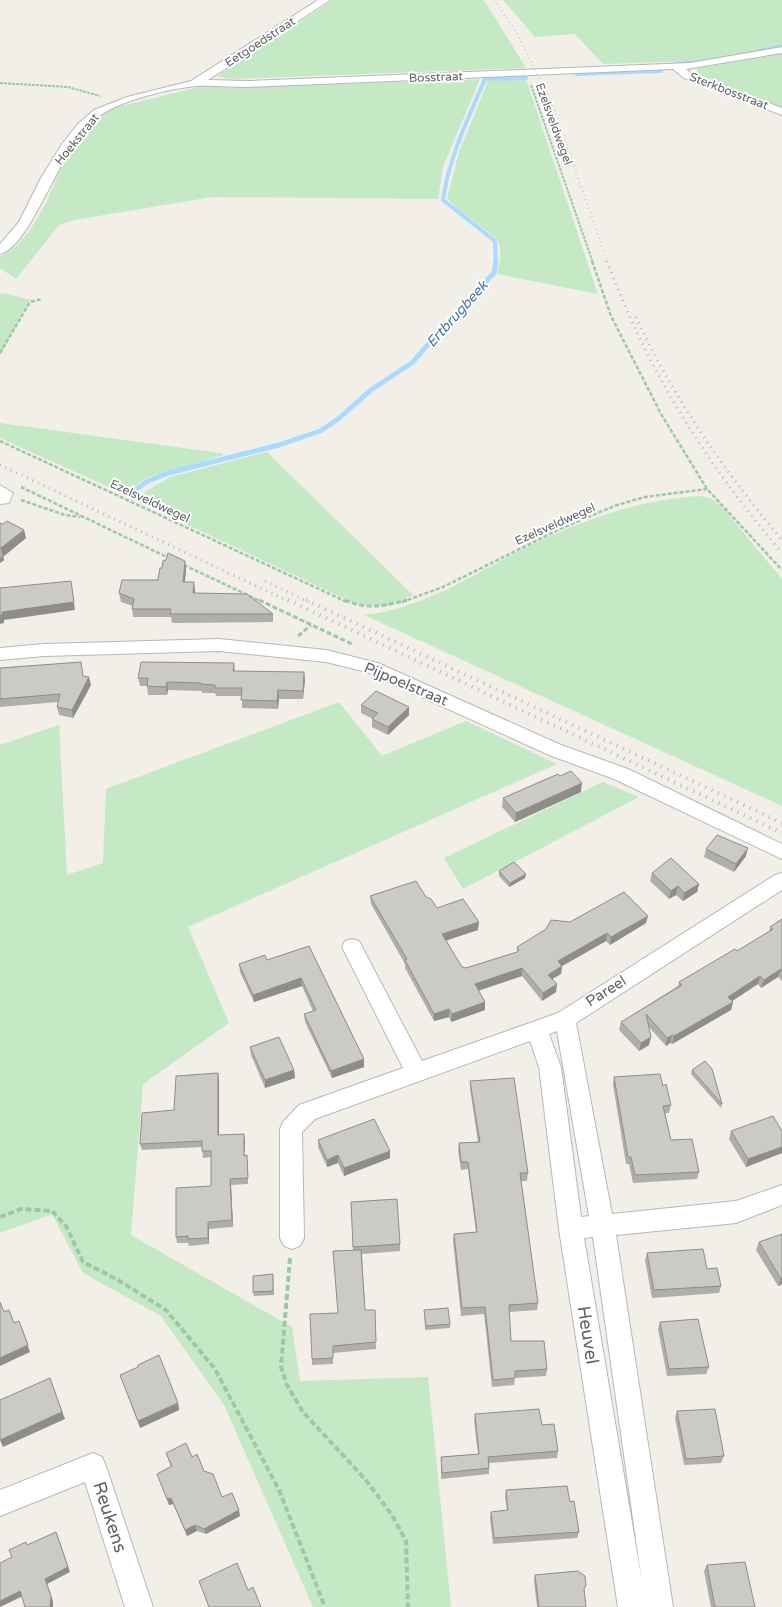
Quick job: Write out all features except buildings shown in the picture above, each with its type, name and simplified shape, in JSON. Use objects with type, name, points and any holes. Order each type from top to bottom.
[{"type":"street","name":"Eetgoedstraat","points":[[195,83],[325,0]]},
{"type":"street","name":"Bosstraat","points":[[195,83],[247,84],[527,73],[624,67],[677,67],[782,50]]},
{"type":"street","name":"Sterkbosstraat","points":[[677,67],[688,76],[782,112]]},
{"type":"street","name":"Hoekstraat","points":[[0,250],[22,227],[57,161],[97,112],[115,104],[195,83]]},
{"type":"street","name":"Pijpoelstraat","points":[[0,654],[44,650],[219,645],[317,655],[372,667],[555,750],[620,774],[782,852]]},
{"type":"street","name":"Pareel","points":[[292,1238],[291,1129],[307,1112],[416,1071],[537,1031],[565,1019],[782,880]]},
{"type":"street","points":[[352,947],[416,1071]]},
{"type":"street","name":"Heuvel","points":[[565,1019],[603,1227],[659,1607]]},
{"type":"street","name":"Heuvel","points":[[537,1031],[550,1067],[571,1228],[632,1607]]},
{"type":"street","points":[[571,1228],[603,1227],[736,1212],[782,1195]]},
{"type":"street","points":[[605,1442],[634,1441]]},
{"type":"street","name":"Reukens","points":[[0,1503],[93,1466],[139,1607]]},
{"type":"path","name":"Ezelsveldwegel","points":[[0,441],[359,607],[381,608],[422,598],[560,529],[638,499],[692,494],[707,489],[661,414],[611,316],[527,73]]},
{"type":"path","points":[[0,83],[68,87],[92,92],[115,104]]},
{"type":"path","points":[[0,353],[30,302],[42,299]]},
{"type":"path","points":[[707,489],[782,570]]},
{"type":"path","points":[[6,493],[83,517],[171,558]]},
{"type":"path","points":[[6,493],[65,515],[83,517]]},
{"type":"path","points":[[180,563],[368,652],[373,661],[372,667]]},
{"type":"path","points":[[0,1217],[21,1209],[52,1211],[66,1226],[82,1262],[118,1280],[166,1310],[215,1368],[279,1490],[325,1607]]},
{"type":"path","points":[[292,1238],[281,1368],[286,1385],[302,1412],[365,1479],[392,1515],[406,1541],[408,1607]]},
{"type":"green space","points":[[333,0],[484,0],[526,68],[231,79],[217,76]]},
{"type":"green space","points":[[503,0],[782,0],[782,45],[733,57],[696,61],[603,64],[575,34],[535,37]]},
{"type":"green space","points":[[782,53],[782,109],[695,73],[699,68]]},
{"type":"green space","points":[[480,79],[443,167],[438,199],[212,197],[74,220],[59,225],[16,279],[0,268],[0,257],[16,246],[30,230],[45,205],[63,165],[96,122],[105,112],[114,108],[203,86],[252,87]]},
{"type":"green space","points":[[526,79],[598,294],[497,274],[500,252],[497,239],[455,207],[447,198],[459,152],[488,81]]},
{"type":"green space","points":[[4,293],[30,300],[0,355],[0,294]]},
{"type":"green space","points":[[0,423],[224,455],[146,478],[124,494],[0,438]]},
{"type":"green space","points":[[267,452],[413,595],[388,606],[356,604],[133,499],[170,477]]},
{"type":"green space","points":[[699,496],[710,498],[723,508],[782,579],[782,806],[364,615],[407,606],[427,598],[525,548],[609,513],[653,502]]},
{"type":"green space","points":[[339,702],[382,756],[466,721],[557,764],[188,927],[229,1023],[143,1084],[131,1235],[292,1327],[300,1381],[428,1377],[451,1607],[313,1607],[224,1405],[161,1316],[83,1273],[52,1214],[0,1233],[0,745],[59,725],[67,875],[103,863],[106,789]]},
{"type":"green space","points":[[603,782],[639,797],[463,889],[444,858]]},
{"type":"waterway","name":"Ertbrugbeek","points":[[759,51],[782,46]]},
{"type":"waterway","name":"Ertbrugbeek","points":[[675,64],[700,62]]},
{"type":"waterway","points":[[577,74],[661,71]]},
{"type":"waterway","name":"Ertbrugbeek","points":[[496,261],[495,241],[443,200],[454,153],[485,79],[526,78]]},
{"type":"waterway","name":"Ertbrugbeek","points":[[130,494],[146,482],[168,473],[279,445],[320,431],[337,420],[371,390],[413,362],[430,342],[464,311],[472,296],[494,273],[496,261]]},
{"type":"railway","points":[[494,0],[517,33],[552,104],[608,263]]},
{"type":"railway","points":[[607,261],[641,341],[681,415],[728,485],[782,553]]},
{"type":"railway","points":[[636,317],[667,377],[720,461],[782,540]]},
{"type":"railway","points":[[0,465],[290,602]]},
{"type":"railway","points":[[265,581],[309,602]]},
{"type":"railway","points":[[288,600],[782,833]]},
{"type":"railway","points":[[306,600],[782,823]]}]
